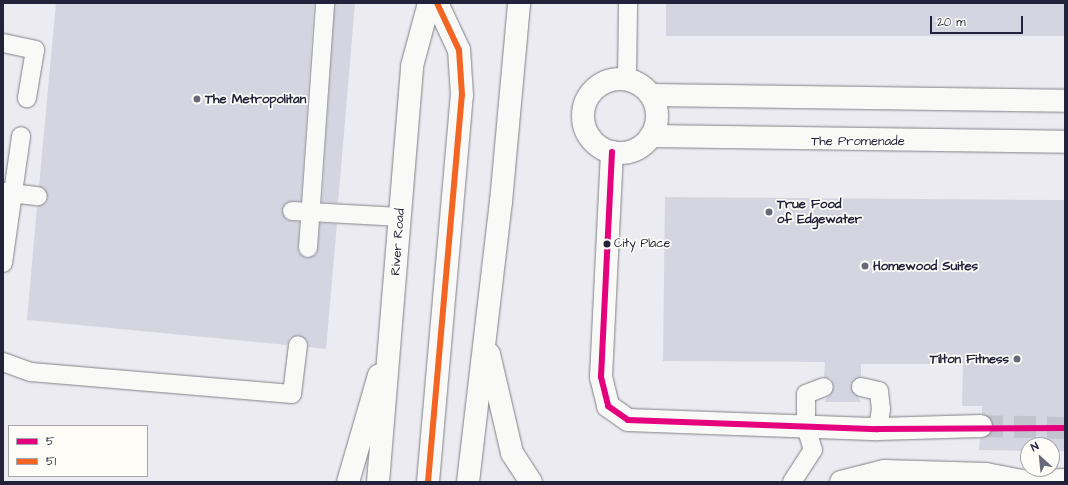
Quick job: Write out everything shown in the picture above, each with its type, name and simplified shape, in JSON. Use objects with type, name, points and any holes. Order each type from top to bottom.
[{"type":"street","name":"River Road","points":[[378,482],[392,332],[412,66],[429,3]]},
{"type":"street","points":[[428,482],[462,94],[460,50],[437,3]]},
{"type":"street","points":[[468,482],[485,336],[519,3]]},
{"type":"street","points":[[612,79],[627,79],[640,85],[651,95],[656,108],[656,123],[650,136],[640,146],[627,152],[612,152],[589,136],[583,123],[583,108],[599,85],[612,79]]},
{"type":"street","points":[[651,95],[1065,101]]},
{"type":"street","name":"The Promenade","points":[[650,136],[1065,142]]},
{"type":"street","points":[[612,152],[601,377],[608,406],[628,420],[878,430],[981,426]]},
{"type":"street","points":[[348,482],[392,332]]},
{"type":"street","points":[[485,336],[512,453],[531,482]]},
{"type":"street","points":[[840,482],[884,471],[986,474],[1020,482],[1065,480]]},
{"type":"lane","points":[[308,248],[325,3]]},
{"type":"lane","points":[[627,79],[628,3]]},
{"type":"lane","points":[[3,43],[34,50],[27,98]]},
{"type":"lane","points":[[3,263],[7,193],[20,136]]},
{"type":"lane","points":[[7,193],[38,196]]},
{"type":"lane","points":[[292,211],[400,217]]},
{"type":"lane","points":[[3,362],[31,372],[292,394],[298,345]]},
{"type":"lane","points":[[861,387],[879,391],[881,409],[878,430]]},
{"type":"lane","points":[[792,482],[813,450],[806,427],[806,394],[824,388]]},
{"type":"building","name":"The Metropolitan","points":[[56,3],[314,3],[301,201],[287,202],[282,211],[287,220],[299,222],[298,252],[307,258],[317,254],[320,223],[337,224],[326,349],[308,347],[307,341],[299,335],[290,338],[287,345],[27,320],[37,206],[46,203],[48,197],[39,186]]},
{"type":"building","points":[[335,3],[355,3],[338,203],[322,202]]},
{"type":"building","points":[[666,3],[1065,3],[1065,36],[666,36]]},
{"type":"building","name":"Homewood Suites","points":[[665,197],[1065,200],[1065,451],[1060,451],[1060,437],[1020,437],[1020,451],[979,450],[980,439],[988,436],[993,425],[991,419],[982,414],[982,406],[962,406],[963,364],[861,364],[861,377],[851,385],[861,402],[824,402],[834,388],[831,379],[824,377],[825,362],[663,361]]},
{"type":"tunnel","points":[[981,426],[1065,428]]},
{"type":"transit line","name":"51","points":[[428,482],[462,95],[459,50],[437,3]]},
{"type":"transit line","name":"5","points":[[612,152],[601,377],[608,406],[628,420],[878,429],[1065,428]]},
{"type":"place","name":"The Metropolitan","points":[[197,99]]},
{"type":"place","name":"True Food of Edgewater","points":[[769,212]]},
{"type":"place","name":"City Place","points":[[607,244]]},
{"type":"place","name":"Homewood Suites","points":[[865,266]]},
{"type":"place","name":"Tilton Fitness","points":[[1017,359]]}]
